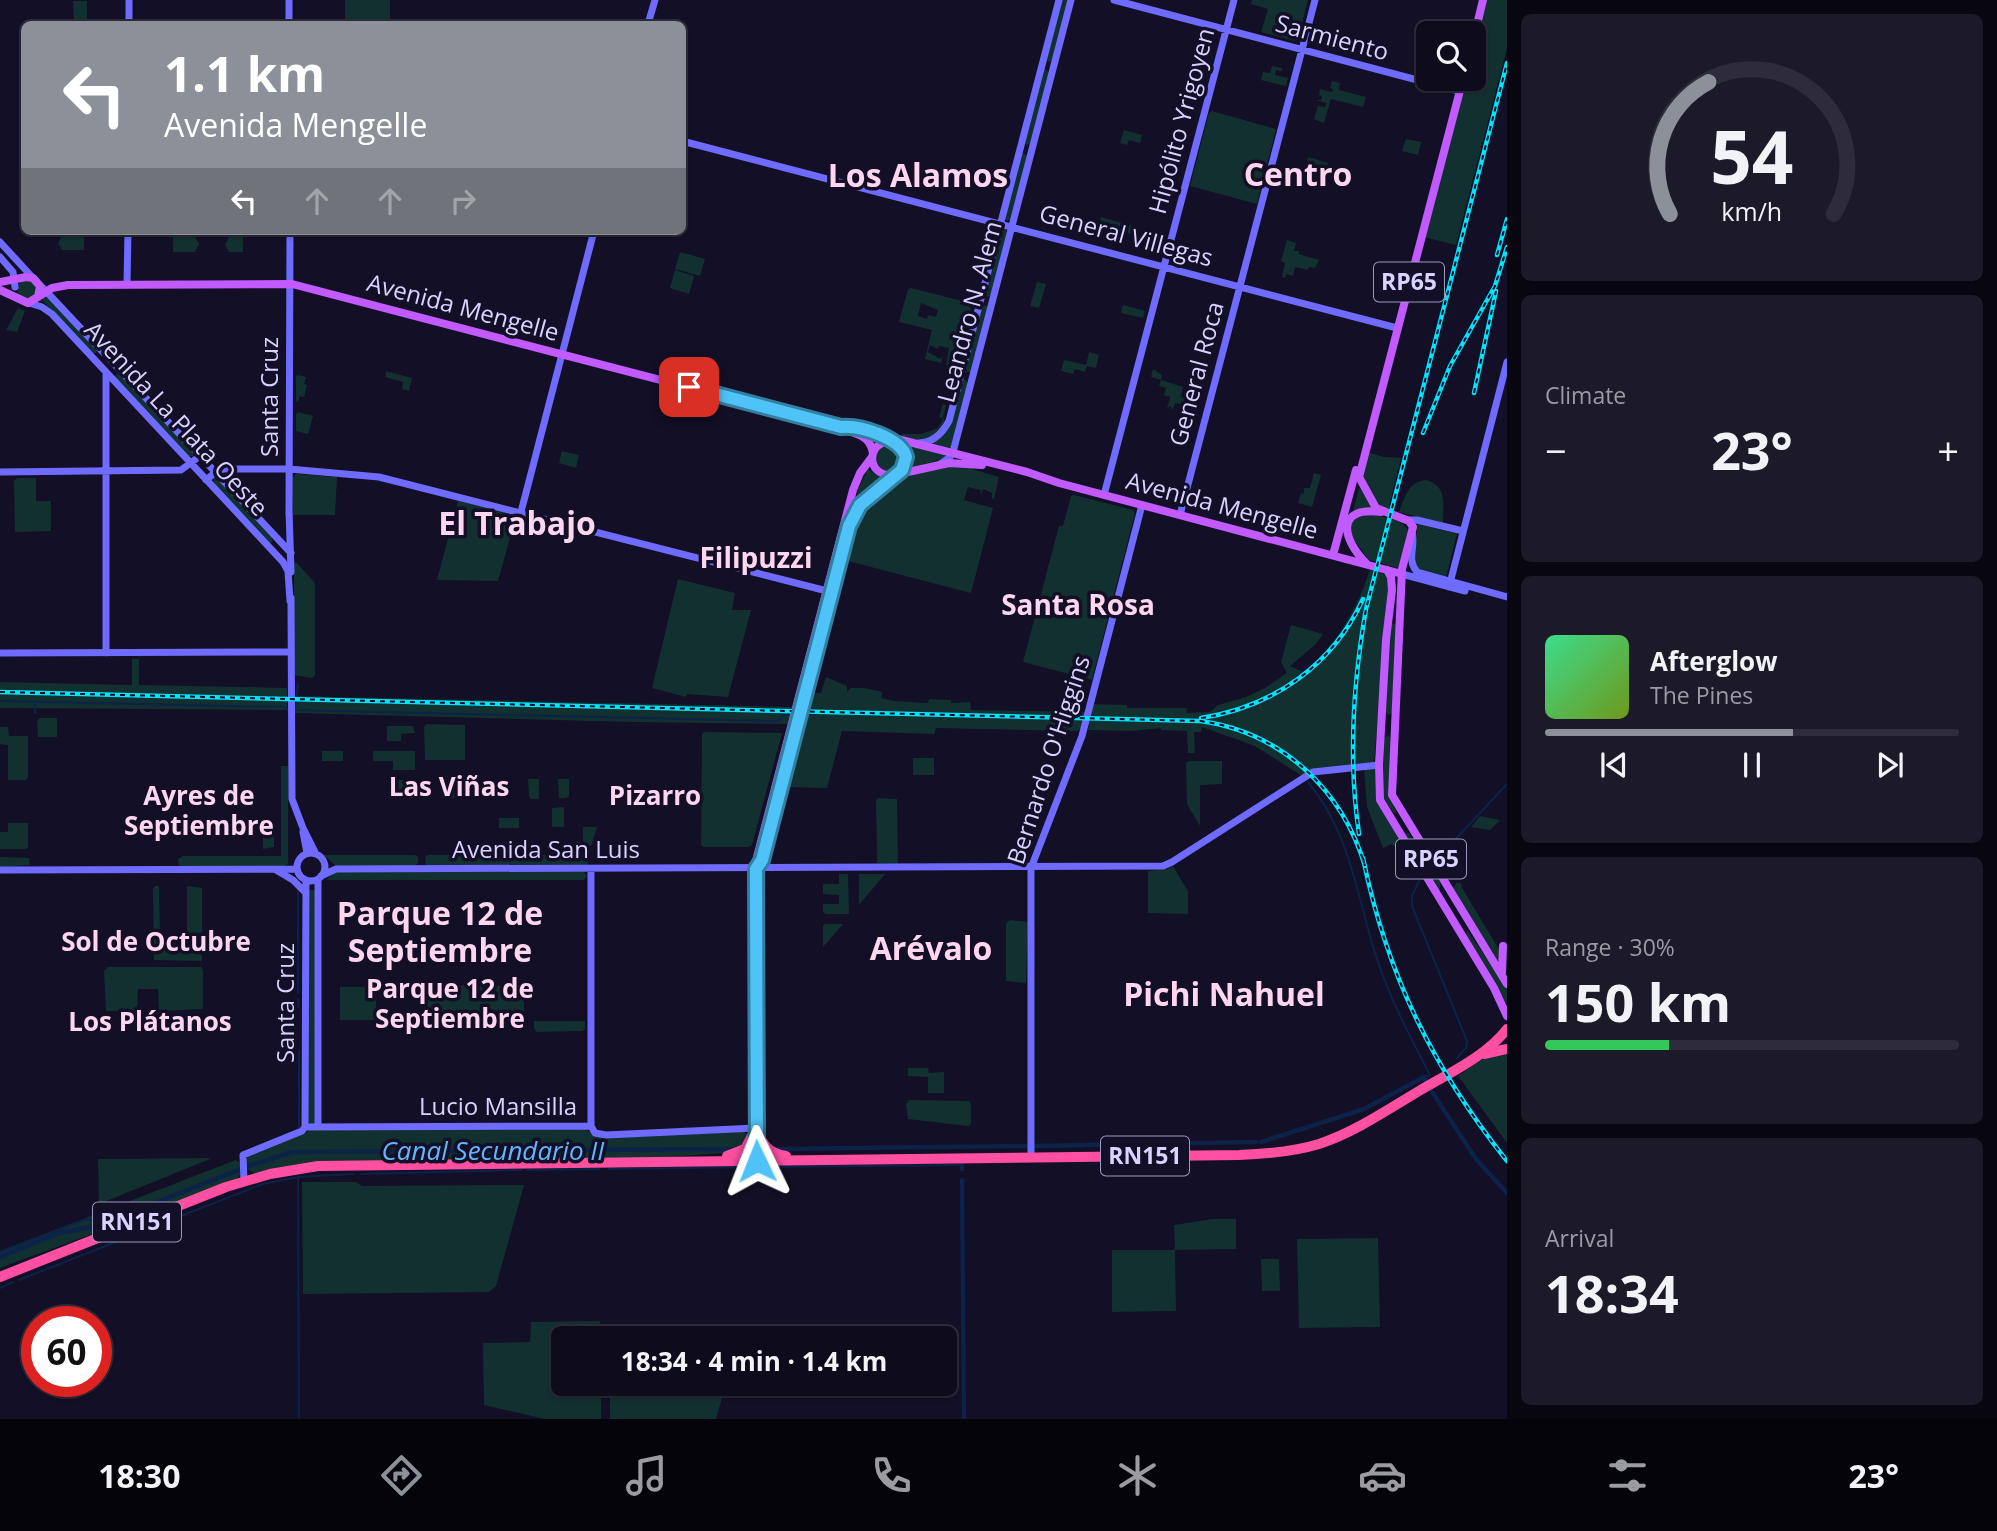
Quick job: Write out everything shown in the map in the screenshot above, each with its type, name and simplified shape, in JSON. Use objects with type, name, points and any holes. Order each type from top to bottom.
[{"type":"highway","name":"RN151","points":[[0,1275],[244,1181],[282,1171],[331,1166],[1277,1153],[1329,1140],[1355,1129],[1477,1057],[1507,1029]]},
{"type":"highway","name":"RN151","points":[[1477,1057],[1507,1049]]},
{"type":"highway","points":[[756,1128],[768,1149],[786,1156]]},
{"type":"highway","points":[[727,1156],[743,1151],[756,1128]]},
{"type":"highway","name":"RN151","points":[[628,1163],[727,1156],[757,1159],[825,1156],[881,1160]]},
{"type":"main road","points":[[128,21],[129,0]]},
{"type":"main road","points":[[289,0],[289,21]]},
{"type":"main road","points":[[649,21],[654,0]]},
{"type":"main road","name":"Leandro N. Alem","points":[[913,442],[924,443],[935,438],[948,421],[1059,0]]},
{"type":"main road","name":"Leandro N. Alem","points":[[953,452],[1071,0]]},
{"type":"main road","name":"Sarmiento","points":[[1114,0],[1416,79]]},
{"type":"main road","name":"Hipólito Yrigoyen","points":[[1104,495],[1234,0]]},
{"type":"main road","name":"General Roca","points":[[1180,515],[1315,0]]},
{"type":"main road","points":[[1476,21],[1481,0]]},
{"type":"main road","name":"RP65","points":[[1333,555],[1457,91]]},
{"type":"main road","name":"General Villegas","points":[[686,142],[1395,327]]},
{"type":"main road","points":[[127,284],[128,235]]},
{"type":"main road","name":"Santa Cruz","points":[[275,554],[275,548],[288,537],[290,235]]},
{"type":"main road","points":[[521,512],[593,235]]},
{"type":"main road","name":"Avenida La Plata Oeste","points":[[0,242],[291,555]]},
{"type":"main road","points":[[0,257],[13,272],[17,282],[16,295],[23,301]]},
{"type":"main road","points":[[0,282],[17,282],[26,277],[36,281],[40,292],[32,302],[23,301],[0,289]]},
{"type":"main road","name":"Avenida Mengelle","points":[[36,281],[68,285],[290,284],[841,427],[867,438]]},
{"type":"main road","name":"Avenida Mengelle","points":[[38,297],[46,291],[68,285]]},
{"type":"main road","name":"Avenida La Plata Oeste","points":[[23,301],[39,305],[49,312],[283,562]]},
{"type":"main road","name":"RP65","points":[[1387,514],[1373,505],[1359,474],[1395,327]]},
{"type":"main road","points":[[99,365],[100,356],[108,357]]},
{"type":"main road","points":[[1449,584],[1507,362]]},
{"type":"main road","points":[[106,653],[106,372],[114,372],[115,364]]},
{"type":"main road","name":"Avenida Mengelle","points":[[841,427],[849,426],[953,452],[1402,575]]},
{"type":"main road","name":"Avenida Mengelle","points":[[879,434],[893,442]]},
{"type":"main road","points":[[867,438],[873,466],[887,475],[897,473]]},
{"type":"main road","points":[[864,468],[870,450],[867,438]]},
{"type":"main road","points":[[829,591],[852,519],[860,505],[905,465],[906,457],[902,447],[893,442]]},
{"type":"main road","points":[[757,1159],[756,869],[762,860],[853,490],[872,455],[882,443],[913,442]]},
{"type":"main road","points":[[939,464],[953,452]]},
{"type":"main road","points":[[0,472],[181,470],[200,456]]},
{"type":"main road","name":"Avenida Mengelle","points":[[897,473],[939,464],[971,463],[1059,483]]},
{"type":"main road","points":[[206,480],[222,469],[289,469],[374,475],[829,591]]},
{"type":"main road","points":[[874,492],[910,472]]},
{"type":"main road","name":"Bernardo O'Higgins","points":[[1031,1157],[1031,867],[1082,736],[1142,505]]},
{"type":"main road","name":"Santa Cruz","points":[[289,510],[292,799],[316,854]]},
{"type":"main road","points":[[1373,566],[1352,546],[1348,537],[1347,524],[1357,513],[1387,514],[1463,531]]},
{"type":"main road","points":[[1407,520],[1413,524],[1411,560],[1415,570],[1449,584]]},
{"type":"main road","name":"RP65","points":[[1412,532],[1402,575],[1391,790],[1394,800],[1506,983]]},
{"type":"main road","points":[[283,562],[289,562],[291,555]]},
{"type":"main road","name":"Santa Cruz","points":[[283,562],[287,569],[290,601]]},
{"type":"main road","name":"RP65","points":[[1387,570],[1392,585],[1381,724],[1380,800],[1497,994],[1507,1016]]},
{"type":"main road","points":[[1402,575],[1507,599]]},
{"type":"main road","points":[[1390,610],[1400,611]]},
{"type":"main road","points":[[0,653],[290,652]]},
{"type":"main road","points":[[1381,724],[1394,725]]},
{"type":"main road","name":"Avenida San Luis","points":[[306,880],[336,869],[1166,865],[1313,772],[1379,765]]},
{"type":"main road","points":[[1396,827],[1406,820]]},
{"type":"main road","name":"Santa Cruz","points":[[303,828],[307,853]]},
{"type":"main road","points":[[297,869],[299,859],[307,853],[316,854],[336,869]]},
{"type":"main road","points":[[318,1127],[320,877],[325,870],[323,860]]},
{"type":"main road","points":[[0,870],[297,869]]},
{"type":"main road","points":[[297,869],[306,880]]},
{"type":"main road","points":[[591,869],[591,1126]]},
{"type":"main road","points":[[275,870],[293,880],[305,892]]},
{"type":"main road","name":"Santa Cruz","points":[[305,1127],[306,880]]},
{"type":"main road","points":[[1446,882],[1441,891],[1451,908],[1454,923],[1465,916]]},
{"type":"main road","points":[[1503,946],[1501,965],[1506,983]]},
{"type":"main road","name":"Lucio Mansilla","points":[[244,1181],[243,1155],[302,1131],[305,1127],[591,1126],[596,1133],[606,1135],[756,1128]]},
{"type":"green space","points":[[345,0],[390,0],[390,21],[345,21]]},
{"type":"green space","points":[[1061,0],[1069,0],[1053,60],[1049,62],[1046,59]]},
{"type":"green space","points":[[1252,0],[1308,0],[1298,39],[1295,41],[1261,32],[1268,9],[1251,4]]},
{"type":"green space","points":[[1486,0],[1507,0],[1507,48],[1456,245],[1424,237],[1462,91],[1486,91],[1486,21],[1481,21]]},
{"type":"green space","points":[[73,1],[87,1],[87,21],[74,21]]},
{"type":"green space","points":[[1272,66],[1282,68],[1282,71],[1276,70],[1275,75],[1288,78],[1286,86],[1261,80],[1263,72],[1270,73]]},
{"type":"green space","points":[[1046,69],[1049,73],[1031,143],[1027,145],[1024,142]]},
{"type":"green space","points":[[1332,81],[1340,83],[1339,90],[1366,97],[1363,107],[1331,99],[1324,123],[1314,119],[1318,106],[1325,107],[1326,103],[1316,100],[1321,100],[1320,89],[1332,92]]},
{"type":"green space","points":[[1212,111],[1276,129],[1257,204],[1190,186],[1209,113]]},
{"type":"green space","points":[[1124,130],[1142,135],[1140,143],[1129,140],[1127,145],[1120,143]]},
{"type":"green space","points":[[1406,139],[1421,142],[1418,155],[1402,151]]},
{"type":"green space","points":[[1022,152],[1027,156],[1011,219],[1007,221],[1004,218]]},
{"type":"green space","points":[[1308,157],[1328,163],[1325,173],[1306,168]]},
{"type":"green space","points":[[1101,217],[1133,226],[1131,234],[1105,227],[1106,224],[1100,223]]},
{"type":"green space","points":[[1004,228],[1008,231],[991,295],[987,297],[985,296]]},
{"type":"green space","points":[[84,235],[84,250],[62,250],[58,243],[62,236]]},
{"type":"green space","points":[[173,236],[195,236],[199,244],[195,252],[173,252]]},
{"type":"green space","points":[[229,237],[243,237],[243,252],[229,252],[225,245]]},
{"type":"green space","points":[[1287,240],[1296,243],[1294,251],[1319,260],[1315,268],[1309,267],[1308,270],[1295,267],[1293,276],[1286,274],[1285,278],[1282,277],[1285,263],[1281,261]]},
{"type":"green space","points":[[680,252],[705,259],[700,276],[675,269]]},
{"type":"green space","points":[[675,270],[694,276],[689,294],[670,288]]},
{"type":"green space","points":[[27,279],[34,282],[37,289],[34,296],[27,299],[20,296],[17,289],[20,282]]},
{"type":"green space","points":[[1037,282],[1046,284],[1039,308],[1030,306]]},
{"type":"green space","points":[[908,289],[972,305],[957,365],[946,365],[949,348],[939,346],[938,349],[930,345],[928,352],[940,359],[943,355],[941,363],[925,359],[932,330],[899,322]],"holes":[[[921,303],[938,310],[936,317],[928,315],[927,319],[918,316]]]},
{"type":"green space","points":[[47,296],[97,350],[96,353],[92,353],[42,300]]},
{"type":"green space","points":[[983,305],[988,309],[971,372],[967,372],[965,369]]},
{"type":"green space","points":[[1123,305],[1145,311],[1143,318],[1121,313]]},
{"type":"green space","points":[[18,308],[25,311],[17,332],[6,330]]},
{"type":"green space","points":[[1089,352],[1099,355],[1096,368],[1087,366],[1085,372],[1075,369],[1073,374],[1061,371],[1064,360],[1086,365]]},
{"type":"green space","points":[[1153,369],[1162,375],[1161,380],[1151,377]]},
{"type":"green space","points":[[386,371],[412,378],[409,391],[402,389],[403,382],[385,377]]},
{"type":"green space","points":[[116,374],[120,375],[193,452],[193,456],[188,456],[115,377]]},
{"type":"green space","points":[[296,376],[306,377],[304,384],[307,385],[304,397],[300,396],[298,402]]},
{"type":"green space","points":[[963,380],[968,384],[951,448],[932,445],[937,440]]},
{"type":"green space","points":[[1161,380],[1183,387],[1181,397],[1191,400],[1189,406],[1175,403],[1173,410],[1170,406],[1167,409],[1170,397],[1164,395],[1166,388],[1159,386]]},
{"type":"green space","points":[[943,404],[946,405],[945,419],[933,435],[921,439],[901,437],[902,434],[921,434],[938,428],[943,419],[939,417]]},
{"type":"green space","points":[[298,412],[313,416],[308,434],[296,431]]},
{"type":"green space","points":[[905,444],[947,456],[910,468],[910,456]]},
{"type":"green space","points":[[889,445],[898,449],[902,458],[898,467],[889,471],[880,467],[876,458],[880,449]]},
{"type":"green space","points":[[562,451],[579,455],[576,468],[559,463]]},
{"type":"green space","points":[[1367,452],[1401,458],[1388,510],[1376,505],[1361,478]]},
{"type":"green space","points":[[957,466],[973,467],[972,469],[999,477],[994,499],[992,493],[983,489],[981,495],[980,490],[968,487],[964,500],[993,508],[971,593],[844,560],[848,539],[856,521],[867,505],[881,492],[916,474]]},
{"type":"green space","points":[[868,469],[884,480],[854,507],[858,489]]},
{"type":"green space","points":[[1314,473],[1321,475],[1312,507],[1298,503],[1301,493],[1304,494],[1304,488],[1310,488]]},
{"type":"green space","points":[[296,474],[337,477],[335,515],[293,515],[292,478]]},
{"type":"green space","points":[[17,478],[36,478],[36,501],[51,501],[51,531],[15,532],[14,481]]},
{"type":"green space","points":[[214,478],[218,479],[272,538],[272,542],[270,543],[213,483]]},
{"type":"green space","points":[[1427,480],[1438,487],[1443,497],[1443,523],[1399,512],[1411,487]]},
{"type":"green space","points":[[1359,488],[1361,490],[1373,509],[1353,512]]},
{"type":"green space","points":[[1071,496],[1133,510],[1135,513],[1092,680],[1023,662],[1059,526],[1063,526]]},
{"type":"green space","points":[[458,501],[516,516],[498,581],[437,580]]},
{"type":"green space","points":[[1368,514],[1396,520],[1408,530],[1398,568],[1369,560],[1349,533],[1352,518]]},
{"type":"green space","points":[[1415,523],[1457,534],[1446,577],[1418,570],[1413,555],[1417,531]]},
{"type":"green space","points":[[294,562],[315,583],[315,675],[312,678],[294,675]]},
{"type":"green space","points":[[1370,569],[1383,574],[1389,585],[1374,762],[1302,776],[1255,746],[1202,727],[1201,732],[1194,732],[1195,753],[1188,753],[1187,731],[1161,728],[1132,731],[1088,730],[1093,704],[1127,705],[1127,708],[1187,708],[1186,713],[1210,712],[1218,705],[1265,688],[1287,673],[1281,662],[1291,625],[1323,634],[1315,645],[1290,666],[1303,672],[1336,638],[1359,598]]},
{"type":"green space","points":[[678,579],[735,593],[732,610],[751,610],[728,697],[687,694],[686,697],[652,688]]},
{"type":"green space","points":[[1391,623],[1396,624],[1392,713],[1388,715],[1386,712]]},
{"type":"green space","points":[[132,659],[139,659],[139,685],[287,688],[287,710],[0,708],[0,682],[132,685]]},
{"type":"green space","points":[[826,677],[847,686],[847,692],[851,688],[865,688],[882,692],[881,698],[894,701],[928,703],[929,699],[951,700],[951,703],[970,702],[971,710],[1085,712],[1081,729],[1077,731],[936,728],[934,734],[842,731],[827,788],[788,787],[805,723],[800,722],[804,709],[811,706],[814,693],[821,693]]},
{"type":"green space","points":[[294,696],[794,707],[789,724],[634,722],[294,713]]},
{"type":"green space","points":[[40,718],[57,718],[57,737],[38,737],[37,721]]},
{"type":"green space","points":[[427,724],[465,725],[465,760],[425,760],[424,727]]},
{"type":"green space","points":[[387,726],[413,726],[415,733],[401,734],[401,741],[387,741]]},
{"type":"green space","points":[[0,727],[8,727],[9,736],[28,736],[26,780],[8,780],[8,745],[0,744]]},
{"type":"green space","points":[[704,732],[782,733],[752,845],[749,847],[701,845]]},
{"type":"green space","points":[[1388,735],[1389,793],[1395,814],[1383,802],[1384,738]]},
{"type":"green space","points":[[322,751],[343,751],[343,761],[322,761]]},
{"type":"green space","points":[[373,751],[415,751],[415,770],[393,770],[393,761],[373,761]]},
{"type":"green space","points":[[913,758],[934,758],[934,775],[913,775]]},
{"type":"green space","points":[[1222,761],[1222,784],[1200,785],[1200,826],[1187,804],[1186,763]]},
{"type":"green space","points":[[281,766],[288,766],[288,863],[285,866],[179,866],[178,859],[183,856],[281,856]]},
{"type":"green space","points":[[1364,768],[1375,769],[1377,795],[1407,851],[1403,853],[1391,844],[1383,848],[1367,807]]},
{"type":"green space","points":[[528,779],[539,779],[539,799],[531,799],[529,796]]},
{"type":"green space","points":[[558,779],[569,779],[569,796],[566,798],[559,798]]},
{"type":"green space","points":[[393,780],[403,780],[404,799],[393,799]]},
{"type":"green space","points":[[447,788],[468,788],[468,798],[447,798]]},
{"type":"green space","points":[[180,792],[200,792],[200,802],[180,802]]},
{"type":"green space","points":[[897,799],[898,864],[877,863],[876,800]]},
{"type":"green space","points":[[564,807],[564,827],[552,827],[552,808]]},
{"type":"green space","points":[[1480,816],[1500,820],[1490,830],[1471,827]]},
{"type":"green space","points":[[499,818],[519,818],[519,828],[499,828]]},
{"type":"green space","points":[[8,823],[28,823],[26,849],[0,849],[0,832],[8,832]]},
{"type":"green space","points":[[583,827],[597,827],[591,846],[583,847]]},
{"type":"green space","points":[[263,830],[274,830],[274,847],[263,849]]},
{"type":"green space","points":[[1408,832],[1440,882],[1440,893],[1405,834]]},
{"type":"green space","points":[[324,855],[415,855],[418,857],[418,863],[415,866],[336,866]]},
{"type":"green space","points":[[0,857],[29,858],[30,865],[0,867]]},
{"type":"green space","points":[[425,857],[590,857],[587,865],[426,866]]},
{"type":"green space","points":[[1173,866],[1188,891],[1188,914],[1148,913],[1148,871]]},
{"type":"green space","points":[[336,872],[584,872],[587,876],[584,880],[326,880]]},
{"type":"green space","points":[[839,874],[848,874],[849,914],[826,914],[823,912],[823,904],[839,904],[839,895],[823,894],[823,884],[839,884]]},
{"type":"green space","points":[[859,874],[885,874],[859,905]]},
{"type":"green space","points":[[1456,883],[1461,883],[1500,951],[1499,967],[1453,889]]},
{"type":"green space","points":[[159,886],[160,941],[187,941],[187,886],[202,888],[202,961],[154,960],[153,889]]},
{"type":"green space","points":[[307,890],[316,890],[315,1124],[309,1124],[307,1121]]},
{"type":"green space","points":[[1010,920],[1028,922],[1026,983],[1006,981],[1006,923]]},
{"type":"green space","points":[[843,924],[823,947],[823,926]]},
{"type":"green space","points":[[1467,930],[1507,988],[1507,1004],[1466,934]]},
{"type":"green space","points":[[108,967],[201,967],[203,1009],[159,1011],[158,989],[138,989],[137,1011],[106,1011],[104,971]]},
{"type":"green space","points":[[428,985],[522,986],[524,1021],[427,1022],[425,988]]},
{"type":"green space","points":[[340,987],[376,987],[376,1020],[340,1020]]},
{"type":"green space","points":[[534,1021],[585,1021],[585,1029],[537,1032],[534,1029]]},
{"type":"green space","points":[[1507,1053],[1507,1143],[1458,1076],[1487,1056]]},
{"type":"green space","points":[[908,1068],[928,1068],[929,1073],[944,1072],[944,1093],[928,1093],[928,1077],[908,1076]]},
{"type":"green space","points":[[909,1100],[969,1101],[971,1124],[968,1126],[908,1119],[906,1104]]},
{"type":"green space","points":[[584,1129],[602,1138],[744,1132],[749,1136],[736,1152],[642,1159],[305,1164],[254,1173],[246,1169],[247,1156],[311,1130]]},
{"type":"green space","points":[[98,1159],[210,1159],[99,1204]]},
{"type":"green space","points":[[236,1160],[241,1171],[233,1182],[0,1268],[0,1251]]},
{"type":"green space","points":[[302,1182],[356,1182],[362,1186],[524,1185],[496,1286],[489,1292],[303,1294]]},
{"type":"green space","points":[[1213,1219],[1236,1219],[1236,1249],[1175,1250],[1174,1225]]},
{"type":"green space","points":[[1378,1238],[1380,1327],[1299,1328],[1297,1239]]},
{"type":"green space","points":[[1112,1250],[1175,1250],[1176,1311],[1112,1312]]},
{"type":"green space","points":[[1261,1259],[1279,1259],[1280,1291],[1262,1291]]},
{"type":"green space","points":[[600,1321],[600,1326],[551,1326],[551,1396],[601,1396],[601,1419],[545,1419],[484,1405],[483,1343],[530,1342],[531,1322]]},
{"type":"green space","points":[[610,1396],[723,1396],[716,1419],[610,1419]]},
{"type":"waterway","points":[[295,709],[298,684]]},
{"type":"waterway","points":[[0,701],[284,707],[288,710]]},
{"type":"waterway","points":[[35,703],[35,713]]},
{"type":"waterway","points":[[294,710],[773,721],[790,715]]},
{"type":"waterway","points":[[1308,782],[1323,802],[1344,846],[1383,977],[1430,1075],[1424,1077]]},
{"type":"waterway","points":[[1437,859],[1507,784]]},
{"type":"waterway","points":[[1419,881],[1412,896],[1412,906],[1467,1041],[1466,1048],[1457,1058]]},
{"type":"waterway","points":[[298,993],[300,890]]},
{"type":"waterway","points":[[298,999],[298,1007]]},
{"type":"waterway","points":[[299,1051],[299,1127]]},
{"type":"waterway","name":"Canal Secundario II","points":[[1261,1142],[1364,1109],[1424,1077],[1427,1083]]},
{"type":"waterway","name":"Canal Secundario II","points":[[1431,1090],[1476,1159],[1507,1193]]},
{"type":"waterway","name":"Canal Secundario II","points":[[1034,1146],[1256,1142]]},
{"type":"waterway","name":"Canal Secundario II","points":[[772,1149],[1027,1146]]},
{"type":"waterway","name":"Canal Secundario II","points":[[246,1167],[292,1152],[736,1149]]},
{"type":"waterway","points":[[761,1167],[962,1165]]},
{"type":"waterway","points":[[609,1169],[756,1167]]},
{"type":"waterway","name":"Canal Secundario II","points":[[0,1257],[59,1233],[96,1226],[241,1169]]},
{"type":"waterway","points":[[527,1170],[599,1169]]},
{"type":"waterway","points":[[361,1174],[522,1170]]},
{"type":"waterway","points":[[160,1224],[263,1184],[298,1177],[353,1174]]},
{"type":"waterway","points":[[298,1177],[299,1419]]},
{"type":"waterway","points":[[962,1180],[964,1419]]},
{"type":"waterway","name":"Canal Secundario II","points":[[0,1252],[86,1219],[103,1223]]},
{"type":"waterway","points":[[19,1280],[154,1227]]},
{"type":"waterway","points":[[0,1288],[13,1282]]},
{"type":"railway","points":[[1359,834],[1353,749],[1358,665],[1366,609],[1507,63]]},
{"type":"railway","points":[[1497,255],[1507,219]]},
{"type":"railway","points":[[1423,433],[1450,366],[1495,286],[1507,247]]},
{"type":"railway","points":[[1474,393],[1496,291]]},
{"type":"railway","points":[[1201,718],[1252,704],[1298,679],[1318,663],[1335,644],[1363,599]]},
{"type":"railway","points":[[0,692],[1200,721],[1257,737],[1282,751],[1304,769],[1324,789],[1341,812],[1355,838],[1365,866]]},
{"type":"railway","points":[[1363,858],[1385,942],[1416,1018],[1457,1091],[1507,1161]]},
{"type":"district","name":"Centro","points":[[1298,175]]},
{"type":"district","name":"Los Alamos","points":[[918,176]]},
{"type":"district","name":"El Trabajo","points":[[517,524]]},
{"type":"district","name":"Filipuzzi","points":[[756,558]]},
{"type":"district","name":"Santa Rosa","points":[[1078,605]]},
{"type":"district","name":"Las Viñas","points":[[449,787]]},
{"type":"district","name":"Pizarro","points":[[655,796]]},
{"type":"district","name":"Ayres de Septiembre","points":[[199,811]]},
{"type":"district","name":"Parque 12 de Septiembre","points":[[440,932]]},
{"type":"district","name":"Sol de Octubre","points":[[156,942]]},
{"type":"district","name":"Arévalo","points":[[931,949]]},
{"type":"district","name":"Pichi Nahuel","points":[[1224,995]]},
{"type":"district","name":"Parque 12 de Septiembre","points":[[450,1004]]},
{"type":"district","name":"Los Plátanos","points":[[150,1022]]},
{"type":"route","points":[[689,387],[841,427],[849,426],[879,434],[900,445],[906,457],[902,470],[883,483],[860,505],[849,526],[762,860],[756,869],[757,1161]]}]
